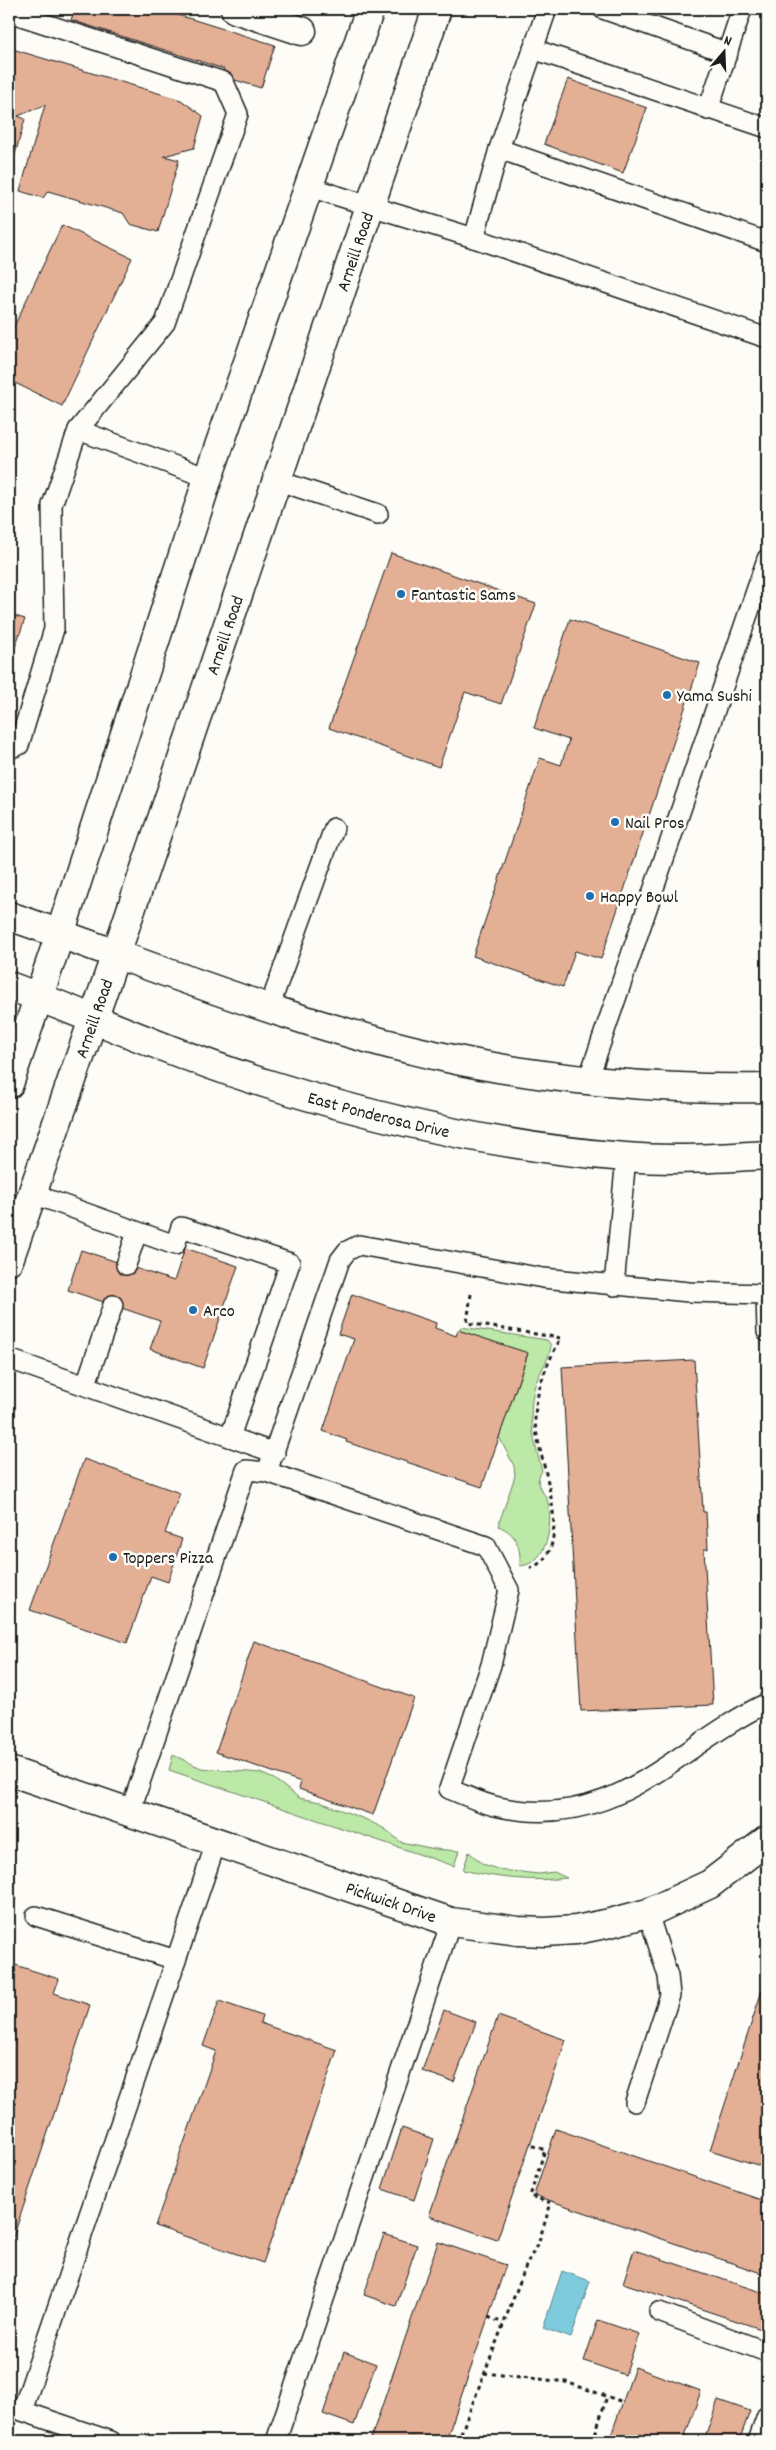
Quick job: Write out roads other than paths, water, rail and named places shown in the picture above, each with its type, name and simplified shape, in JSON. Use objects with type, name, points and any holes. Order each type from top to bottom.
[{"type":"main road","points":[[235,9],[302,31]]},
{"type":"main road","points":[[9,1084],[60,934],[208,478],[370,9]]},
{"type":"main road","name":"Arneill Road","points":[[9,1260],[116,954],[436,9]]},
{"type":"main road","points":[[9,916],[269,1008],[363,1037],[442,1057],[588,1080],[737,1089],[767,1088]]},
{"type":"main road","name":"East Ponderosa Drive","points":[[9,986],[270,1085],[397,1119],[488,1139],[626,1158],[714,1158],[767,1155]]},
{"type":"main road","name":"Pickwick Drive","points":[[9,1771],[451,1922],[518,1931],[576,1930],[648,1913],[710,1884],[767,1840]]},
{"type":"lane","points":[[474,238],[499,149],[547,9]]},
{"type":"lane","points":[[602,9],[728,53]]},
{"type":"lane","points":[[708,110],[742,9]]},
{"type":"lane","points":[[9,12],[224,82],[238,114],[165,323],[78,430],[52,505],[54,629],[19,745],[9,749]]},
{"type":"lane","points":[[533,49],[708,110],[767,128]]},
{"type":"lane","points":[[499,149],[767,242]]},
{"type":"lane","points":[[309,187],[474,238],[767,338]]},
{"type":"lane","points":[[78,430],[208,478]]},
{"type":"lane","points":[[276,480],[378,514]]},
{"type":"lane","points":[[588,1080],[767,559]]},
{"type":"lane","points":[[269,1008],[334,828]]},
{"type":"lane","points":[[614,1286],[626,1158]]},
{"type":"lane","points":[[33,1194],[175,1246],[181,1227],[290,1263],[230,1437]]},
{"type":"lane","points":[[126,1265],[137,1232]]},
{"type":"lane","points":[[267,1472],[340,1260],[352,1247],[367,1245],[474,1267],[614,1286],[689,1292],[766,1294],[767,1332]]},
{"type":"lane","points":[[86,1384],[113,1305]]},
{"type":"lane","points":[[9,1359],[86,1384],[275,1453]]},
{"type":"lane","points":[[130,1812],[246,1470],[267,1472],[486,1546],[509,1590],[491,1665],[449,1789],[496,1807],[523,1812],[558,1810],[595,1804],[632,1789],[742,1716],[767,1703]]},
{"type":"lane","points":[[110,2441],[74,2435],[22,2411],[216,1843]]},
{"type":"lane","points":[[635,2102],[670,1995],[668,1976],[648,1913]]},
{"type":"lane","points":[[36,1916],[176,1960]]},
{"type":"lane","points":[[276,2441],[451,1922]]},
{"type":"lane","points":[[659,2312],[767,2352]]},
{"type":"lane","points":[[758,2441],[767,2416]]},
{"type":"water","points":[[562,2271],[590,2281],[571,2338],[543,2328]]},
{"type":"place","name":"Fantastic Sams","points":[[401,594]]},
{"type":"place","name":"Yama Sushi","points":[[667,695]]},
{"type":"place","name":"Nail Pros","points":[[615,822]]},
{"type":"place","name":"Happy Bowl","points":[[590,896]]},
{"type":"place","name":"Arco","points":[[193,1310]]},
{"type":"place","name":"Toppers Pizza","points":[[113,1557]]}]
